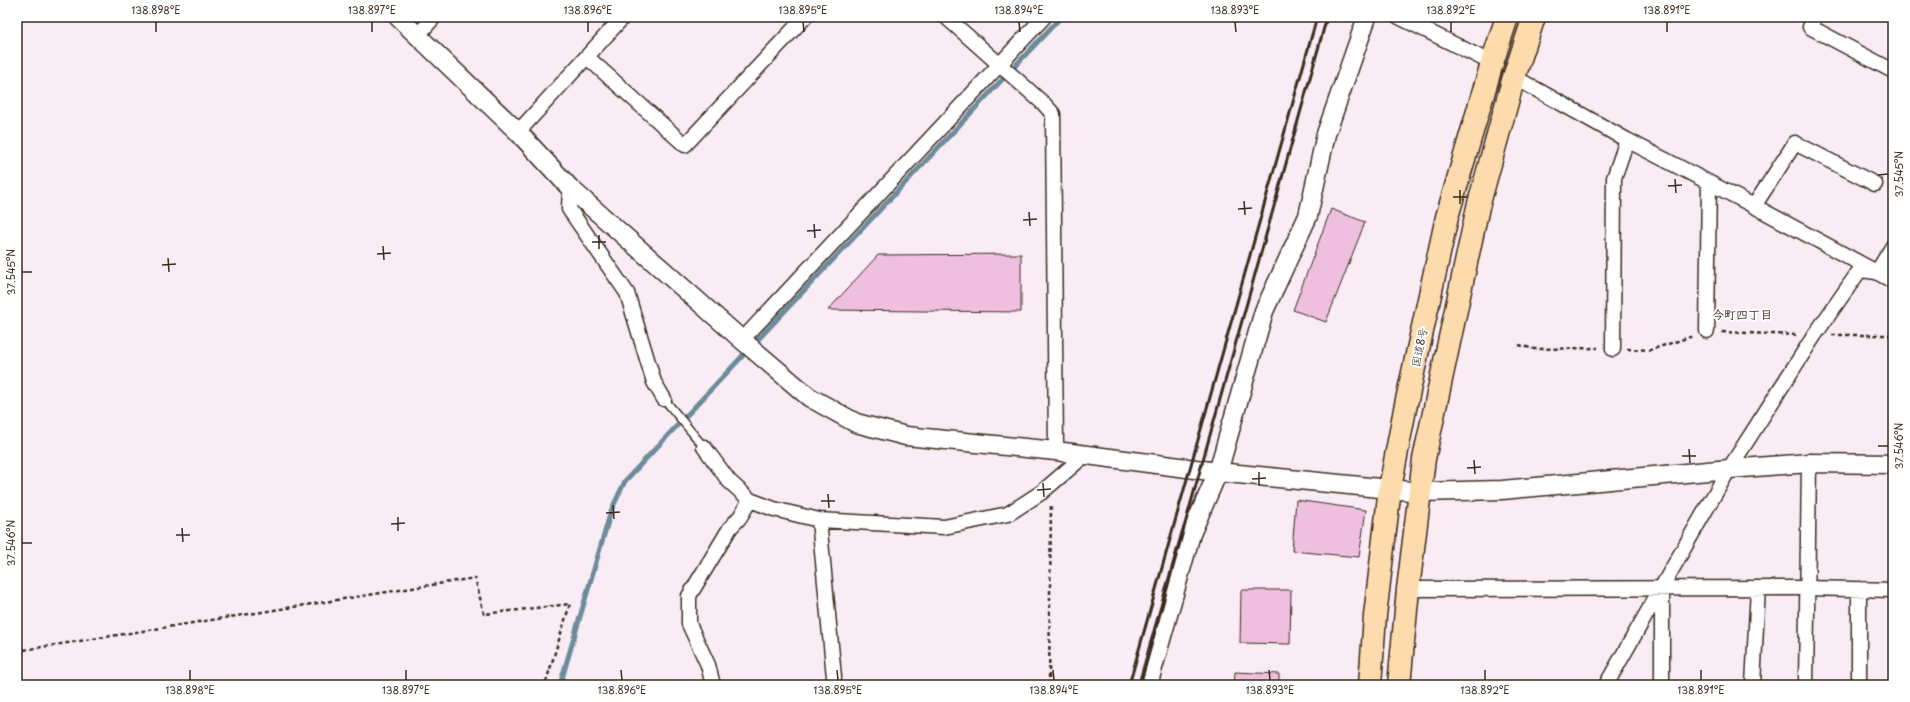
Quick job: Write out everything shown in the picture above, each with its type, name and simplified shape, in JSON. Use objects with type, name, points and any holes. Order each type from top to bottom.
[{"type":"highway","name":"国道8号","points":[[1370,685],[1375,616],[1390,488],[1405,409],[1448,217],[1492,63],[1508,17]]},
{"type":"highway","points":[[1399,685],[1408,589],[1424,459],[1478,207],[1514,77],[1534,17]]},
{"type":"street","points":[[398,17],[518,132],[570,188],[809,397],[856,424],[906,436],[1056,451],[1218,472],[1420,492],[1502,490],[1729,468],[1808,463],[1893,464]]},
{"type":"street","points":[[418,36],[434,17]]},
{"type":"street","points":[[518,132],[623,17]]},
{"type":"street","points":[[587,57],[685,145],[805,17]]},
{"type":"street","points":[[946,17],[1044,104],[1053,114],[1056,451]]},
{"type":"street","points":[[742,340],[998,64],[1044,17]]},
{"type":"street","points":[[1148,685],[1191,534],[1218,472],[1264,311],[1308,216],[1326,134],[1368,17]]},
{"type":"street","points":[[1399,17],[1492,63]]},
{"type":"street","points":[[1815,17],[1810,27],[1893,71]]},
{"type":"street","points":[[1514,77],[1627,140],[1709,182],[1893,281]]},
{"type":"street","points":[[1613,349],[1614,178],[1627,140]]},
{"type":"street","points":[[1754,206],[1795,143],[1875,184]]},
{"type":"street","points":[[1707,331],[1709,182]]},
{"type":"street","points":[[570,188],[569,209],[627,293],[654,382],[664,399]]},
{"type":"street","points":[[1877,272],[1893,246]]},
{"type":"street","points":[[1606,685],[1729,468],[1814,336],[1860,270],[1877,272]]},
{"type":"street","points":[[704,447],[728,481],[750,500],[774,509],[819,520],[944,527],[1008,514],[1042,492],[1085,455]]},
{"type":"street","points":[[1806,685],[1808,463]]},
{"type":"street","points":[[713,685],[708,665],[689,624],[689,596],[730,528],[740,517],[750,500]]},
{"type":"street","points":[[819,520],[834,677],[833,685]]},
{"type":"street","points":[[1662,588],[1662,685]]},
{"type":"street","points":[[1753,685],[1758,588]]},
{"type":"street","points":[[1408,589],[1806,588],[1893,590]]},
{"type":"street","points":[[1859,589],[1859,685]]},
{"type":"lane","points":[[664,399],[704,447]]},
{"type":"path","points":[[1049,685],[1051,485]]},
{"type":"path","points":[[17,651],[475,578],[484,614],[570,604],[545,685]]},
{"type":"building","points":[[1331,209],[1365,222],[1326,322],[1293,310]]},
{"type":"building","points":[[1021,254],[1021,312],[828,310],[878,255]]},
{"type":"building","points":[[1296,500],[1366,510],[1359,557],[1292,551]]},
{"type":"building","points":[[1241,590],[1291,590],[1290,644],[1240,643]]},
{"type":"building","points":[[1235,672],[1279,674],[1279,685],[1234,685]]},
{"type":"waterway","points":[[560,685],[611,511],[625,481],[1061,17]]},
{"type":"railway","points":[[1129,685],[1317,17]]},
{"type":"railway","points":[[1140,685],[1327,17]]},
{"type":"district","name":"今町四丁目","points":[[1742,314]]}]
